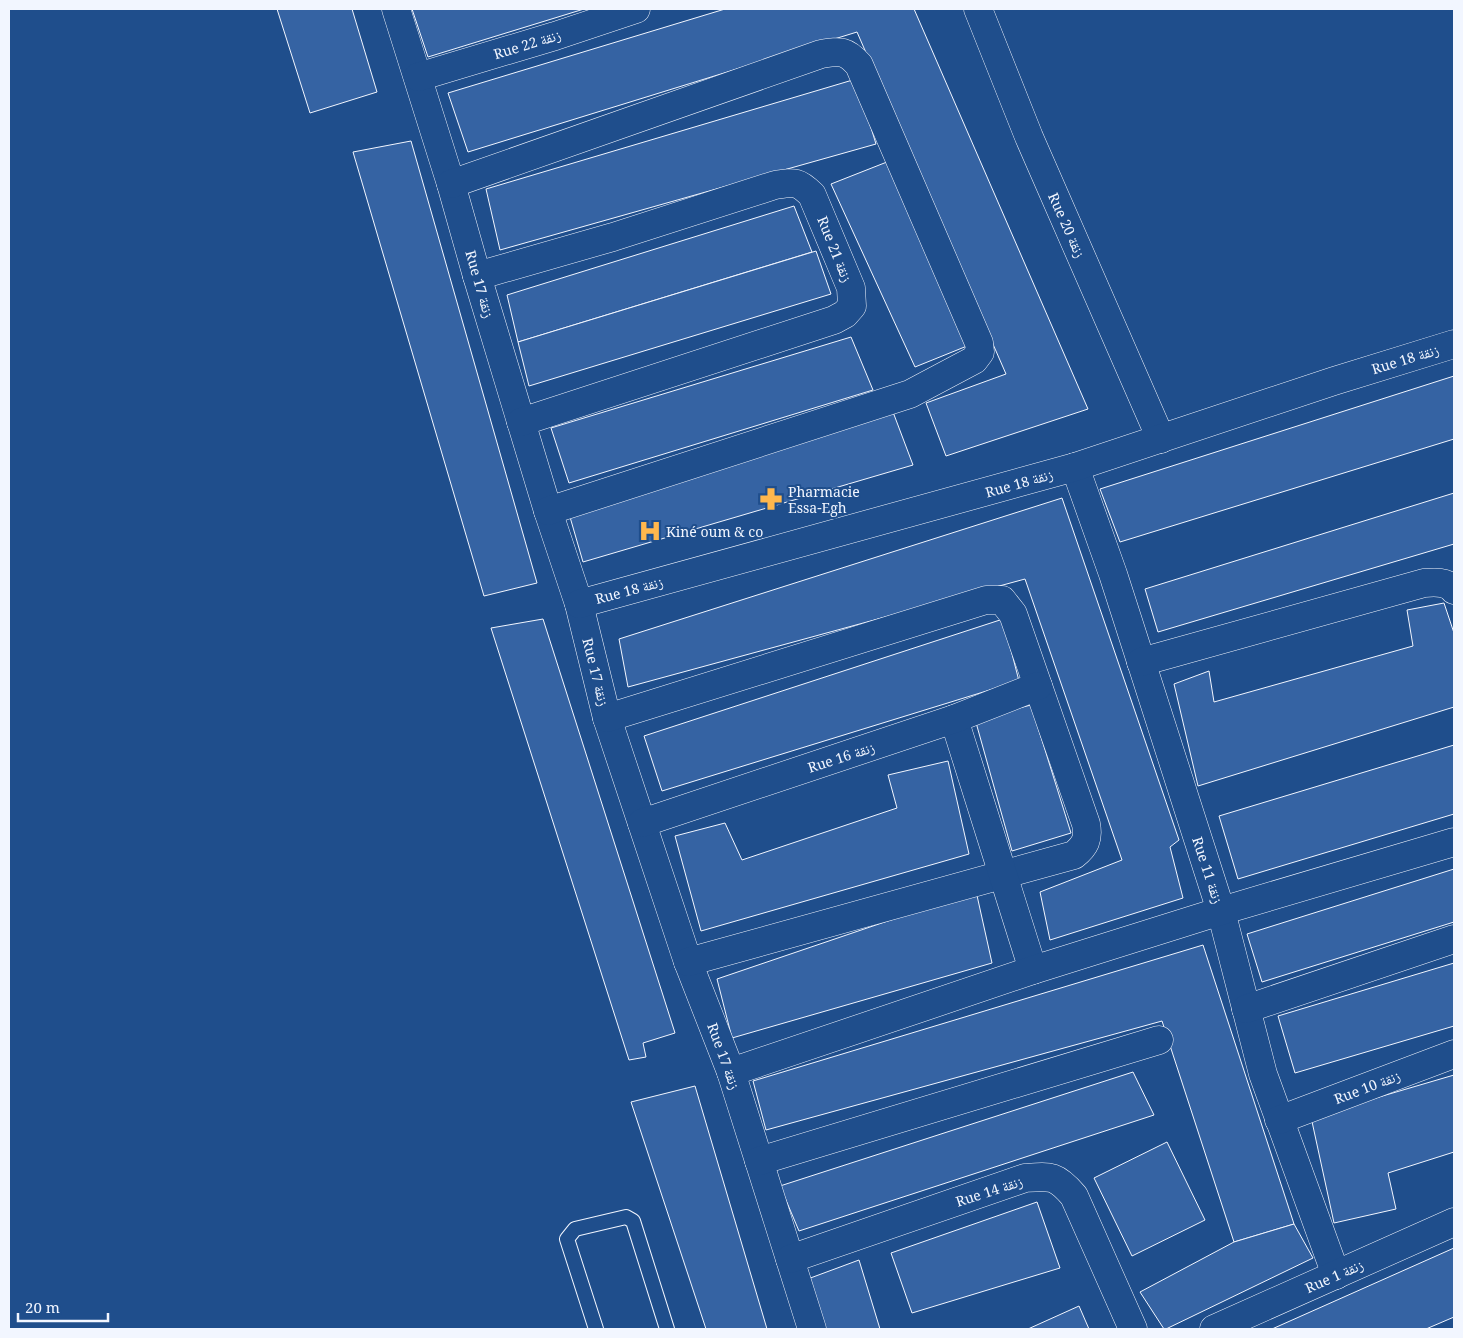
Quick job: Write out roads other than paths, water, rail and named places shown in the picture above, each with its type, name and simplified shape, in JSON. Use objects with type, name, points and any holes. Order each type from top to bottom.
[{"type":"street","name":"Rue 17 زنقة","points":[[396,9],[578,604],[607,718],[688,962],[730,1072],[812,1329]]},
{"type":"street","name":"Rue 22 زنقة","points":[[418,77],[556,36],[636,9]]},
{"type":"street","name":"Rue 20 زنقة","points":[[978,9],[1029,137],[1161,439]]},
{"type":"street","points":[[451,184],[821,54],[835,52],[849,54],[859,65],[979,343],[980,352],[974,360],[910,394],[548,511]]},
{"type":"street","name":"Rue 21 زنقة","points":[[477,276],[613,237],[775,185],[788,183],[801,184],[812,195],[851,288],[852,306],[845,314],[834,320],[521,422]]},
{"type":"street","name":"Rue 18 زنقة","points":[[578,604],[1075,467],[1334,381],[1454,344]]},
{"type":"street","name":"Rue 11 زنقة","points":[[1075,467],[1113,574],[1222,911],[1263,1074],[1336,1275]]},
{"type":"street","points":[[1141,662],[1424,583],[1439,582],[1451,586],[1454,590]]},
{"type":"street","points":[[607,718],[994,599],[1002,600],[1013,614],[1086,824],[1088,833],[1086,840],[1082,848],[1074,855],[688,962]]},
{"type":"street","name":"Rue 16 زنقة","points":[[642,823],[954,719],[1038,686]]},
{"type":"street","points":[[954,719],[1033,970]]},
{"type":"street","points":[[730,1072],[1033,970],[1454,842]]},
{"type":"street","points":[[1246,1009],[1454,939]]},
{"type":"street","points":[[759,1161],[1159,1040]]},
{"type":"street","name":"Rue 10 زنقة","points":[[1279,1120],[1454,1054]]},
{"type":"street","name":"Rue 14 زنقة","points":[[790,1259],[1025,1178],[1048,1176],[1062,1182],[1074,1196],[1133,1329]]},
{"type":"street","name":"Rue 1 زنقة","points":[[1214,1329],[1454,1222]]},
{"type":"lane","points":[[596,1329],[567,1239],[575,1230],[626,1217],[633,1221],[667,1329]]},
{"type":"place","name":"Pharmacie Essa-Egh","points":[[771,499]]},
{"type":"place","name":"Kiné oum & co","points":[[650,531]]}]
